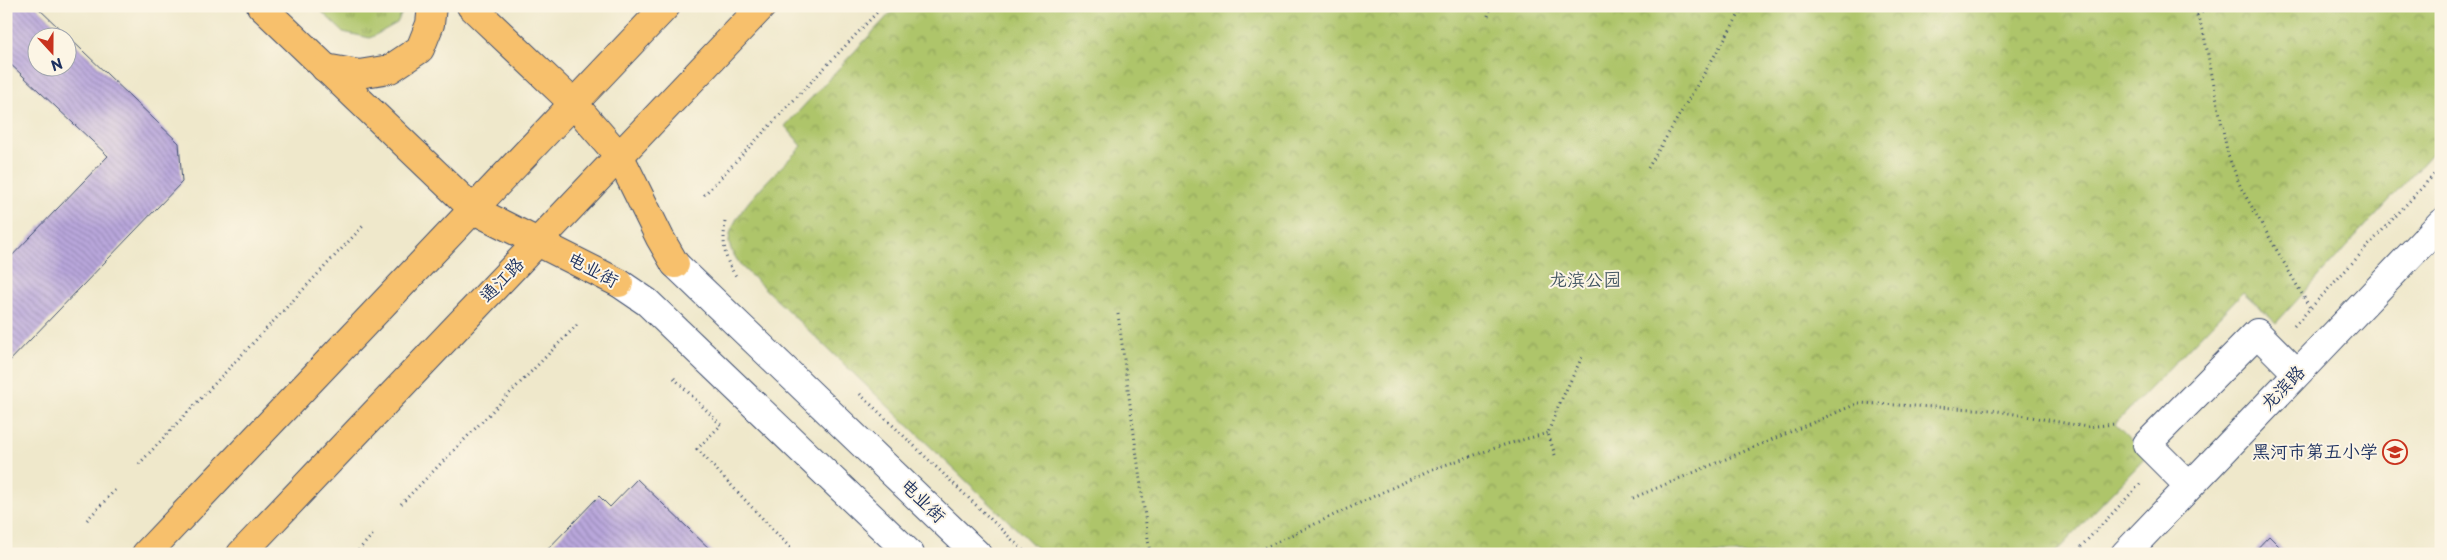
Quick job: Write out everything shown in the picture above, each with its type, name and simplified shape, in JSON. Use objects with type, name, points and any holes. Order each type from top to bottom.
[{"type":"main road","name":"电业街","points":[[261,6],[474,210],[539,241],[619,283]]},
{"type":"main road","points":[[325,68],[360,74],[390,69],[420,48],[430,24],[432,6]]},
{"type":"main road","name":"电业街","points":[[471,6],[573,103],[620,156],[660,238],[676,264]]},
{"type":"main road","points":[[146,554],[666,6]]},
{"type":"main road","name":"通江路","points":[[241,554],[762,6]]},
{"type":"street","name":"龙滨路","points":[[2125,554],[2441,223]]},
{"type":"street","name":"电业街","points":[[676,264],[978,554]]},
{"type":"street","name":"电业街","points":[[619,283],[647,302],[910,554]]},
{"type":"street","points":[[2189,486],[2147,444],[2257,333],[2297,374]]},
{"type":"path","points":[[704,195],[883,6]]},
{"type":"path","points":[[1488,16],[1491,6]]},
{"type":"path","points":[[1648,168],[1744,6]]},
{"type":"path","points":[[2194,6],[2203,30],[2228,155],[2241,188],[2310,308]]},
{"type":"path","points":[[2197,14],[2212,6]]},
{"type":"path","points":[[2289,332],[2441,167]]},
{"type":"path","points":[[725,222],[723,246],[727,262],[742,282]]},
{"type":"path","points":[[139,464],[364,225]]},
{"type":"path","points":[[1118,314],[1150,554]]},
{"type":"path","points":[[401,504],[578,324]]},
{"type":"path","points":[[1555,455],[1548,433],[1557,409],[1582,357]]},
{"type":"path","points":[[674,378],[721,425],[697,449],[796,554]]},
{"type":"path","points":[[856,390],[1027,554]]},
{"type":"path","points":[[1633,498],[1860,403],[1992,410],[2087,426],[2115,424]]},
{"type":"path","points":[[1251,554],[1430,470],[1507,444],[1548,433]]},
{"type":"path","points":[[2074,554],[2144,481]]},
{"type":"path","points":[[87,520],[115,490]]},
{"type":"path","points":[[355,554],[375,532]]},
{"type":"path","points":[[56,554],[60,549]]},
{"type":"green space","points":[[316,6],[405,6],[397,23],[370,38],[343,32]]},
{"type":"green space","name":"龙滨公园","points":[[897,6],[2441,6],[2441,144],[2276,323],[2243,292],[2115,424],[2147,456],[2054,554],[1043,554],[741,266],[732,252],[729,242],[731,230],[747,204],[802,146],[785,126]]},
{"type":"building","points":[[6,6],[36,6],[59,28],[28,28],[28,78],[78,78],[78,46],[179,143],[182,182],[6,365],[6,262],[108,156],[6,60]]},
{"type":"building","points":[[637,479],[715,554],[543,554],[599,496],[610,507]]},
{"type":"building","points":[[2269,536],[2287,554],[2252,554]]},
{"type":"place","name":"黑河市第五小学","points":[[2395,452]]}]
